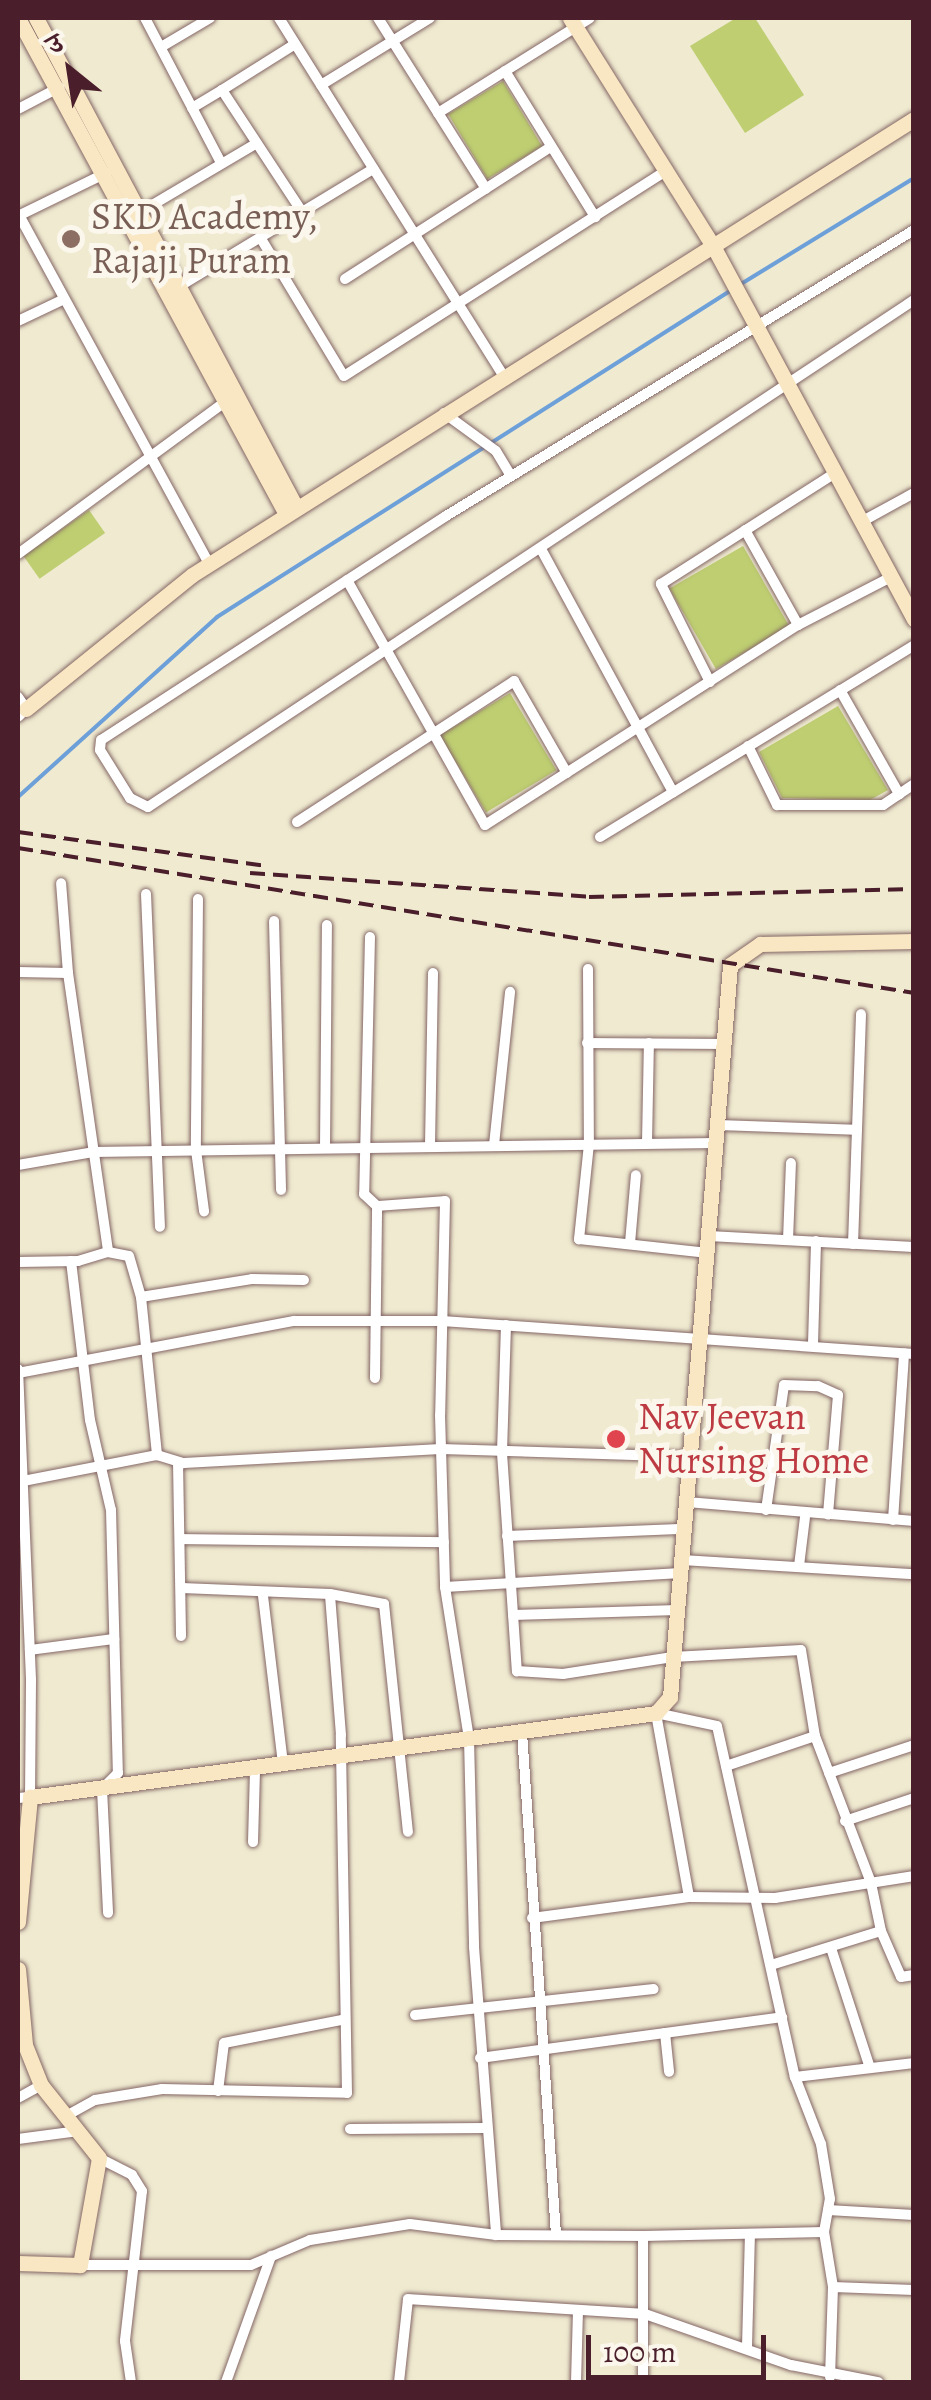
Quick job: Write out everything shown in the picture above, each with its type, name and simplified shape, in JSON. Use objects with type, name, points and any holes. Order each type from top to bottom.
[{"type":"street","points":[[21,18],[63,86],[291,510]]},
{"type":"street","points":[[36,18],[63,86]]},
{"type":"street","points":[[146,18],[221,163]]},
{"type":"street","points":[[161,47],[210,18]]},
{"type":"street","points":[[279,18],[503,375]]},
{"type":"street","points":[[378,18],[486,188]]},
{"type":"street","points":[[321,85],[430,18]]},
{"type":"street","points":[[438,114],[578,21],[712,244],[914,618]]},
{"type":"street","points":[[192,108],[295,44]]},
{"type":"street","points":[[505,71],[594,217]]},
{"type":"street","points":[[18,110],[63,86]]},
{"type":"street","points":[[222,90],[302,212]]},
{"type":"street","points":[[20,708],[209,564],[914,118]]},
{"type":"street","points":[[132,218],[257,143]]},
{"type":"street","points":[[345,280],[552,147]]},
{"type":"street","points":[[172,291],[374,169]]},
{"type":"street","points":[[260,237],[344,376],[666,171]]},
{"type":"street","points":[[108,172],[18,215],[209,564]]},
{"type":"street","points":[[914,230],[755,324],[347,580],[101,740],[100,750],[130,798],[148,807],[914,300]]},
{"type":"street","points":[[18,321],[62,300]]},
{"type":"street","points":[[18,554],[230,397]]},
{"type":"street","points":[[444,413],[496,451],[511,476]]},
{"type":"street","points":[[710,682],[661,584],[835,473]]},
{"type":"street","points":[[861,522],[914,493]]},
{"type":"street","points":[[746,530],[798,625]]},
{"type":"street","points":[[542,549],[673,792]]},
{"type":"street","points":[[347,580],[384,652],[485,825],[798,625],[891,577]]},
{"type":"street","points":[[600,837],[914,645]]},
{"type":"street","points":[[297,822],[514,681],[567,773]]},
{"type":"street","points":[[840,690],[899,794]]},
{"type":"street","points":[[748,746],[778,805],[883,806],[914,784]]},
{"type":"street","points":[[61,882],[68,973],[108,1252]]},
{"type":"street","points":[[146,894],[160,1227]]},
{"type":"street","points":[[198,899],[196,1150],[204,1211]]},
{"type":"street","points":[[274,921],[282,1190]]},
{"type":"street","points":[[325,1148],[327,924]]},
{"type":"street","points":[[370,937],[364,1194],[377,1206],[445,1202],[441,1449],[445,1587],[470,1740],[480,2058],[496,2235]]},
{"type":"street","points":[[656,1712],[670,1697],[730,965],[742,951],[760,944],[914,941]]},
{"type":"street","points":[[588,969],[588,1144],[579,1239],[708,1244],[788,1240],[914,1247]]},
{"type":"street","points":[[18,972],[68,973]]},
{"type":"street","points":[[430,1146],[433,973]]},
{"type":"street","points":[[494,1145],[510,992]]},
{"type":"street","points":[[854,1244],[861,1014]]},
{"type":"street","points":[[586,1043],[722,1044]]},
{"type":"street","points":[[647,1143],[649,1043]]},
{"type":"street","points":[[716,1126],[857,1130]]},
{"type":"street","points":[[18,1165],[96,1152],[715,1143]]},
{"type":"street","points":[[788,1240],[791,1163]]},
{"type":"street","points":[[630,1243],[636,1175]]},
{"type":"street","points":[[375,1378],[377,1206]]},
{"type":"street","points":[[813,1344],[816,1241]]},
{"type":"street","points":[[18,1262],[71,1260],[108,1252],[130,1256],[141,1297],[142,1347],[157,1455]]},
{"type":"street","points":[[71,1260],[111,1510],[118,1773],[102,1789],[108,1913]]},
{"type":"street","points":[[141,1297],[252,1279],[304,1280]]},
{"type":"street","points":[[18,1922],[30,1650],[19,1482],[18,1370],[294,1321],[442,1321],[813,1344],[909,1354],[893,1520]]},
{"type":"street","points":[[506,1325],[502,1453],[517,1670],[563,1674],[673,1658],[801,1650],[815,1736],[872,1884],[881,1931],[901,1977],[914,1976]]},
{"type":"street","points":[[766,1510],[784,1385],[818,1386],[838,1395],[828,1515]]},
{"type":"street","points":[[900,1424],[914,1426]]},
{"type":"street","points":[[19,1482],[157,1455],[178,1462],[441,1449],[690,1456]]},
{"type":"street","points":[[178,1462],[181,1636]]},
{"type":"street","points":[[687,1502],[805,1516],[914,1521]]},
{"type":"street","points":[[799,1566],[805,1516]]},
{"type":"street","points":[[507,1536],[684,1529]]},
{"type":"street","points":[[180,1538],[444,1542]]},
{"type":"street","points":[[445,1587],[681,1566],[799,1566],[914,1574]]},
{"type":"street","points":[[182,1588],[264,1596],[330,1594],[384,1604],[408,1832]]},
{"type":"street","points":[[66,2116],[95,2100],[162,2090],[347,2093],[341,2020],[330,1594]]},
{"type":"street","points":[[264,1596],[283,1764]]},
{"type":"street","points":[[513,1615],[678,1610]]},
{"type":"street","points":[[30,1650],[114,1639]]},
{"type":"street","points":[[24,1797],[255,1772],[283,1764],[656,1712],[717,1726],[795,2078],[821,2144],[828,2210],[824,2232],[832,2287],[830,2376]]},
{"type":"street","points":[[656,1712],[688,1896]]},
{"type":"street","points":[[522,1732],[532,1918],[548,2049],[556,2235]]},
{"type":"street","points":[[726,1766],[815,1736]]},
{"type":"street","points":[[828,1773],[914,1745]]},
{"type":"street","points":[[253,1842],[255,1772]]},
{"type":"street","points":[[845,1821],[914,1798]]},
{"type":"street","points":[[532,1918],[688,1896],[756,1897],[914,1876]]},
{"type":"street","points":[[771,1965],[881,1931]]},
{"type":"street","points":[[831,1948],[870,2068]]},
{"type":"street","points":[[18,1969],[25,2045],[41,2084],[100,2158],[132,2175],[142,2190],[138,2264],[125,2341],[130,2382]]},
{"type":"street","points":[[416,2015],[654,1989]]},
{"type":"street","points":[[480,2058],[782,2017]]},
{"type":"street","points":[[218,2091],[224,2044],[341,2020]]},
{"type":"street","points":[[665,2033],[669,2072]]},
{"type":"street","points":[[795,2078],[914,2062]]},
{"type":"street","points":[[18,2098],[41,2084]]},
{"type":"street","points":[[350,2129],[486,2128]]},
{"type":"street","points":[[18,2139],[78,2131]]},
{"type":"street","points":[[80,2264],[100,2158]]},
{"type":"street","points":[[828,2210],[914,2215]]},
{"type":"street","points":[[18,2264],[251,2265],[310,2240],[410,2224],[496,2235],[750,2236],[824,2232]]},
{"type":"street","points":[[643,2236],[644,2382]]},
{"type":"street","points":[[747,2348],[750,2236]]},
{"type":"street","points":[[226,2382],[271,2256]]},
{"type":"street","points":[[832,2287],[914,2290]]},
{"type":"street","points":[[399,2382],[408,2299],[645,2314],[830,2376],[878,2382]]},
{"type":"street","points":[[576,2382],[578,2312]]},
{"type":"green space","points":[[736,18],[755,18],[804,95],[745,133],[690,46]]},
{"type":"green space","points":[[503,81],[542,146],[487,179],[448,114]]},
{"type":"green space","points":[[89,510],[105,533],[40,579],[23,556]]},
{"type":"green space","points":[[743,546],[790,627],[716,669],[669,588]]},
{"type":"green space","points":[[510,693],[556,770],[486,812],[440,735]]},
{"type":"green space","points":[[838,706],[888,790],[870,800],[782,798],[759,752]]},
{"type":"waterway","points":[[741,284],[914,178]]},
{"type":"waterway","points":[[18,797],[217,617],[733,289]]},
{"type":"railway","points":[[18,832],[265,866]]},
{"type":"railway","points":[[18,848],[914,993]]},
{"type":"railway","points":[[250,873],[589,897],[914,889]]},
{"type":"place","name":"SKD Academy, Rajaji Puram","points":[[71,239]]},
{"type":"place","name":"Nav Jeevan Nursing Home","points":[[616,1439]]}]
